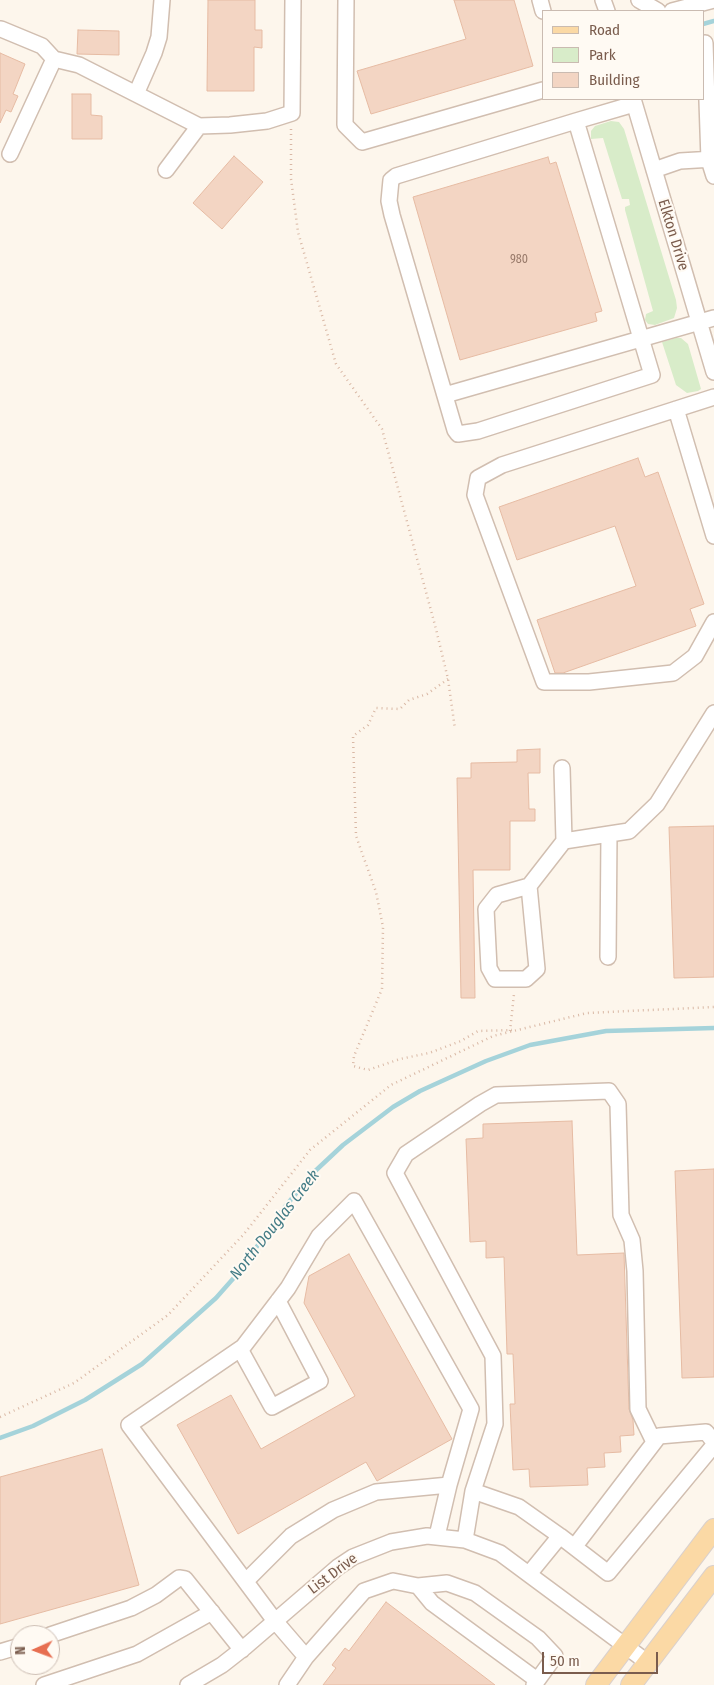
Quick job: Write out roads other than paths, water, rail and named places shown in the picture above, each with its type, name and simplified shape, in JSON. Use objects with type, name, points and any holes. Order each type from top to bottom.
[{"type":"main road","points":[[596,1685],[714,1529]]},
{"type":"main road","points":[[631,1685],[714,1576]]},
{"type":"street","points":[[136,94],[159,37],[162,0]]},
{"type":"street","points":[[1,29],[42,46],[54,59],[79,65],[199,126],[267,121],[292,112],[293,0]]},
{"type":"street","points":[[346,0],[346,125],[362,142],[542,90]]},
{"type":"street","points":[[639,0],[656,10]]},
{"type":"street","points":[[676,10],[714,0]]},
{"type":"street","points":[[707,42],[714,176]]},
{"type":"street","points":[[10,154],[54,59]]},
{"type":"street","points":[[576,121],[652,374],[472,433],[458,434],[455,430],[392,215],[389,201],[391,180],[396,176],[576,121],[633,101]]},
{"type":"street","name":"Elkton Drive","points":[[633,101],[714,372]]},
{"type":"street","points":[[166,170],[199,126]]},
{"type":"street","points":[[654,170],[680,161],[712,160]]},
{"type":"street","points":[[445,396],[714,318]]},
{"type":"street","points":[[714,397],[502,465],[478,478],[476,495],[544,682],[588,682],[673,673],[695,656],[714,622]]},
{"type":"street","points":[[676,409],[714,536]]},
{"type":"street","points":[[564,841],[630,831],[657,804],[712,721]]},
{"type":"street","points":[[529,886],[536,969],[526,979],[495,979],[489,968],[486,909],[497,895],[529,886],[564,841],[562,768]]},
{"type":"street","points":[[608,957],[609,834]]},
{"type":"street","points":[[465,1540],[474,1491],[494,1424],[493,1356],[395,1173],[406,1154],[496,1095],[609,1091],[618,1104],[621,1215],[632,1240],[635,1271],[638,1409],[654,1442]]},
{"type":"street","points":[[306,1657],[275,1621],[129,1425],[240,1349],[288,1288],[319,1236],[354,1200],[471,1408],[437,1536]]},
{"type":"street","points":[[240,1349],[272,1407],[320,1381],[278,1301]]},
{"type":"street","points":[[474,1491],[519,1507],[575,1546],[608,1573],[714,1443],[706,1432],[659,1436],[575,1546]]},
{"type":"street","points":[[246,1581],[291,1536],[333,1510],[376,1492],[449,1485]]},
{"type":"street","name":"List Drive","points":[[189,1685],[242,1650],[353,1557],[391,1542],[427,1536],[465,1540],[500,1553],[647,1662]]},
{"type":"street","points":[[529,1574],[560,1536]]},
{"type":"street","points":[[60,1632],[131,1608],[156,1595],[179,1578],[185,1579],[242,1650]]},
{"type":"street","points":[[287,1685],[306,1657],[364,1591],[393,1581],[418,1586],[447,1583],[475,1593],[538,1638],[555,1656],[535,1683],[432,1603],[418,1586]]},
{"type":"street","points":[[44,1685],[137,1654],[212,1612]]},
{"type":"waterway","points":[[704,24],[714,21]]},
{"type":"waterway","name":"North Douglas Creek","points":[[0,1438],[33,1426],[85,1400],[142,1364],[216,1298],[239,1272],[284,1208],[312,1174],[343,1145],[393,1107],[420,1091],[486,1061],[530,1045],[606,1031],[714,1028]]}]
